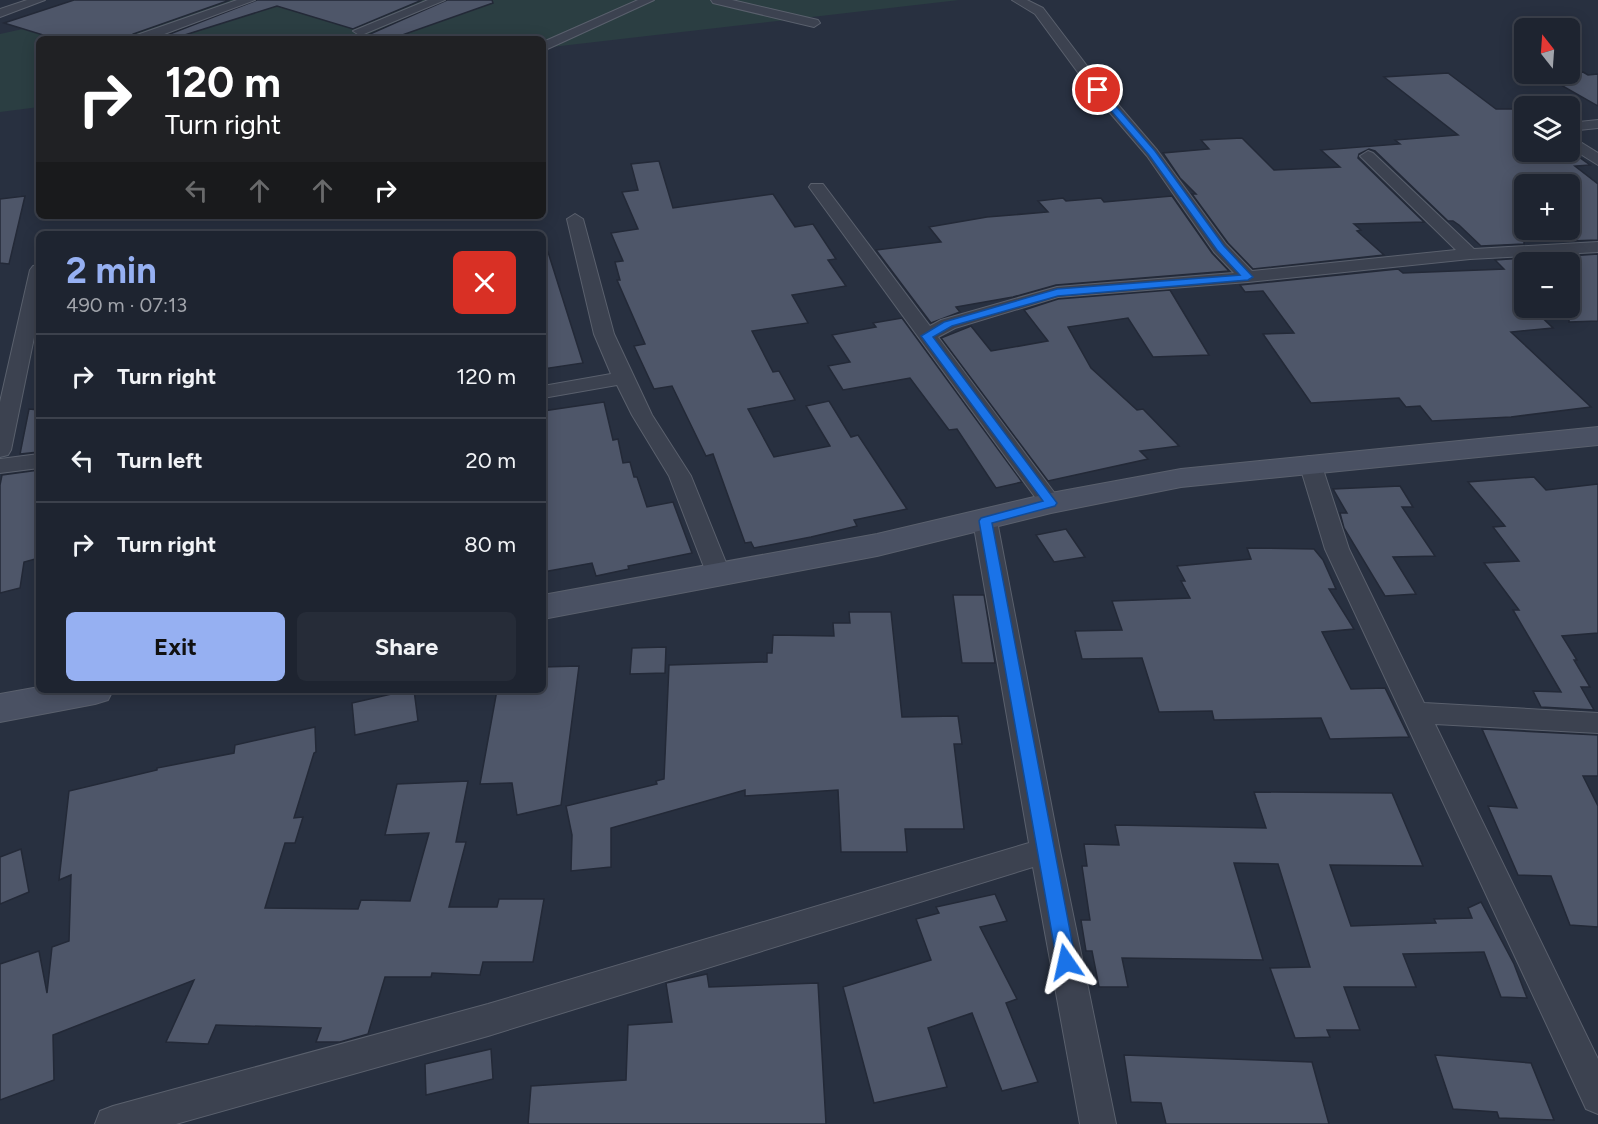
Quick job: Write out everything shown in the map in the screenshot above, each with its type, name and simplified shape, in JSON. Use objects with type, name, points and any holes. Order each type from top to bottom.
[{"type":"street","points":[[0,13],[39,0]]},
{"type":"street","points":[[147,36],[249,0]]},
{"type":"street","points":[[358,31],[440,0]]},
{"type":"street","points":[[546,45],[648,0]]},
{"type":"street","points":[[717,0],[814,23]]},
{"type":"street","points":[[1018,0],[1039,11],[1098,90],[1152,153],[1220,248],[1248,277]]},
{"type":"street","points":[[1580,126],[1598,124]]},
{"type":"street","points":[[1580,148],[1598,160]]},
{"type":"street","points":[[1368,156],[1470,254]]},
{"type":"street","points":[[817,187],[1051,503]]},
{"type":"street","points":[[575,219],[604,334],[642,415],[680,476],[719,575]]},
{"type":"street","points":[[927,336],[948,324],[1057,292],[1248,277],[1470,254],[1598,247]]},
{"type":"street","points":[[0,450],[36,284]]},
{"type":"street","points":[[546,391],[623,378]]},
{"type":"street","points":[[546,606],[877,545],[985,521],[1051,503],[1180,478],[1310,463],[1598,436]]},
{"type":"street","points":[[0,466],[36,461]]},
{"type":"street","points":[[1310,463],[1337,549],[1414,713],[1587,1050],[1598,1097]]},
{"type":"street","points":[[985,521],[1045,851],[1098,1124]]},
{"type":"street","points":[[0,708],[79,693]]},
{"type":"street","points":[[1414,713],[1598,723]]},
{"type":"street","points":[[113,1124],[488,1020],[1045,851]]},
{"type":"green space","points":[[156,0],[959,0],[546,48],[546,36],[36,36],[36,107],[0,112],[0,34]]},
{"type":"building","points":[[74,0],[230,0],[132,36],[46,36],[4,23]]},
{"type":"building","points":[[257,0],[422,0],[353,29],[277,6],[182,36],[165,36]]},
{"type":"building","points":[[447,0],[492,0],[493,3],[400,36],[370,34]]},
{"type":"building","points":[[1580,72],[1588,75],[1598,74],[1598,106],[1559,84],[1580,84]]},
{"type":"building","points":[[1448,73],[1496,109],[1514,109],[1514,162],[1580,162],[1580,158],[1590,165],[1575,166],[1598,184],[1598,240],[1569,241],[1580,240],[1580,174],[1514,174],[1514,240],[1524,240],[1524,244],[1481,246],[1459,225],[1448,221],[1375,151],[1369,149],[1359,154],[1358,158],[1424,222],[1354,224],[1361,230],[1357,231],[1384,255],[1253,269],[1228,243],[1192,194],[1196,194],[1180,178],[1163,153],[1209,149],[1201,140],[1242,138],[1274,170],[1340,167],[1321,150],[1400,144],[1395,140],[1458,135],[1384,77]]},
{"type":"building","points":[[659,161],[673,208],[773,194],[795,227],[813,224],[836,259],[828,260],[846,286],[792,295],[808,323],[752,331],[773,372],[779,371],[795,400],[748,409],[774,457],[830,446],[806,406],[829,401],[851,437],[858,435],[907,509],[854,520],[857,526],[811,537],[754,548],[751,542],[745,543],[713,454],[706,456],[672,386],[654,389],[634,346],[645,344],[617,280],[620,280],[615,262],[623,261],[611,233],[638,229],[622,192],[638,190],[631,164]]},
{"type":"building","points":[[25,196],[9,264],[0,263],[0,199]]},
{"type":"building","points":[[1172,196],[1212,253],[1229,271],[1056,285],[1013,297],[956,307],[960,312],[931,323],[876,250],[941,242],[929,227],[987,217],[1048,212],[1038,201],[1063,198],[1066,201],[1101,198],[1104,202]]},
{"type":"building","points":[[546,252],[548,252],[583,363],[546,369]]},
{"type":"building","points":[[1598,254],[1598,321],[1569,322],[1569,318],[1580,318],[1580,255]]},
{"type":"building","points":[[1514,259],[1514,318],[1542,318],[1553,328],[1511,332],[1591,407],[1511,417],[1432,421],[1420,406],[1406,407],[1399,398],[1311,403],[1263,334],[1294,333],[1263,291],[1245,292],[1240,285],[1398,269],[1403,273],[1504,269],[1495,260]]},
{"type":"building","points":[[1170,290],[1209,355],[1153,357],[1128,318],[1068,327],[1091,368],[1137,410],[1143,409],[1179,446],[1140,451],[1148,459],[1048,481],[941,338],[971,326],[991,351],[1048,341],[1024,310],[1058,299]]},
{"type":"building","points":[[902,318],[1022,482],[996,488],[957,429],[949,430],[910,378],[843,390],[828,366],[850,362],[832,335],[876,327],[873,323]]},
{"type":"building","points":[[604,402],[613,440],[618,439],[623,463],[630,462],[647,507],[673,502],[692,553],[628,566],[629,569],[596,576],[592,563],[546,571],[546,411]]},
{"type":"building","points":[[29,409],[36,410],[36,452],[20,454]]},
{"type":"building","points":[[36,470],[36,559],[24,562],[20,588],[0,593],[0,485],[2,475]]},
{"type":"building","points":[[1534,477],[1546,490],[1598,484],[1598,633],[1562,636],[1590,687],[1581,687],[1594,710],[1541,707],[1533,691],[1561,692],[1513,610],[1519,610],[1484,563],[1519,561],[1493,527],[1505,526],[1468,482]]},
{"type":"building","points":[[1400,486],[1413,507],[1402,507],[1435,556],[1393,557],[1416,594],[1385,596],[1344,528],[1340,513],[1347,513],[1333,489]]},
{"type":"building","points":[[1066,529],[1085,557],[1054,562],[1036,535]]},
{"type":"building","points":[[1247,548],[1314,549],[1323,560],[1336,589],[1329,589],[1354,629],[1322,632],[1351,689],[1385,688],[1409,737],[1330,739],[1321,718],[1214,720],[1212,711],[1159,712],[1142,658],[1082,659],[1075,631],[1122,630],[1112,601],[1190,598],[1181,581],[1185,581],[1177,566],[1251,559]]},
{"type":"building","points":[[953,595],[984,595],[995,663],[962,663]]},
{"type":"building","points":[[849,612],[891,612],[902,717],[958,716],[962,744],[954,744],[964,829],[905,829],[907,852],[841,852],[838,790],[745,796],[745,790],[611,828],[611,867],[571,871],[572,835],[566,806],[657,784],[656,781],[664,779],[669,665],[767,662],[767,653],[772,653],[773,635],[834,636],[833,623],[850,623]]},
{"type":"building","points":[[666,647],[665,673],[630,674],[632,648]]},
{"type":"building","points":[[579,666],[561,805],[517,815],[512,783],[480,784],[496,693],[546,693],[546,667]]},
{"type":"building","points":[[396,693],[414,693],[418,721],[355,735],[352,703]]},
{"type":"building","points":[[315,727],[316,752],[294,818],[303,817],[295,843],[285,843],[265,908],[358,909],[361,900],[410,901],[429,833],[385,835],[397,784],[468,781],[456,842],[466,842],[449,907],[497,907],[499,899],[544,899],[533,962],[483,962],[480,975],[432,973],[431,977],[385,977],[368,1034],[340,1042],[316,1042],[321,1028],[216,1025],[208,1044],[166,1042],[194,980],[53,1035],[54,1080],[0,1100],[0,964],[39,951],[47,993],[52,947],[69,941],[71,875],[59,880],[69,791],[157,770],[157,768],[234,753],[235,745]]},
{"type":"building","points":[[1482,729],[1598,735],[1598,776],[1583,776],[1598,806],[1598,927],[1570,925],[1551,876],[1518,875],[1488,806],[1517,808]]},
{"type":"building","points":[[1254,792],[1392,793],[1423,866],[1330,865],[1351,926],[1436,923],[1434,919],[1472,918],[1468,908],[1481,902],[1514,964],[1527,998],[1501,997],[1484,952],[1403,954],[1416,987],[1344,987],[1360,1030],[1327,1030],[1330,1037],[1295,1038],[1270,968],[1310,967],[1278,864],[1234,863],[1263,960],[1122,958],[1128,987],[1099,987],[1092,951],[1086,951],[1081,920],[1090,920],[1082,866],[1087,866],[1084,844],[1119,845],[1115,825],[1266,828]]},
{"type":"building","points":[[21,849],[29,892],[0,904],[0,857]]},
{"type":"building","points":[[995,894],[1007,921],[980,927],[1017,999],[1006,1003],[1038,1082],[1002,1091],[972,1013],[928,1028],[947,1087],[874,1103],[843,987],[931,960],[916,919],[939,913],[936,907]]},
{"type":"building","points":[[707,974],[709,987],[818,983],[826,1124],[528,1124],[531,1086],[626,1080],[628,1025],[672,1022],[666,983]]},
{"type":"building","points":[[491,1049],[493,1079],[426,1095],[425,1064]]},
{"type":"building","points":[[1124,1055],[1312,1062],[1329,1124],[1166,1124],[1161,1103],[1131,1102]]},
{"type":"building","points":[[1435,1055],[1531,1063],[1554,1120],[1499,1118],[1497,1112],[1453,1109]]},
{"type":"route","points":[[1066,962],[985,521],[1051,503],[927,336],[948,324],[1057,292],[1248,277],[1220,248],[1152,153],[1098,90]]}]
